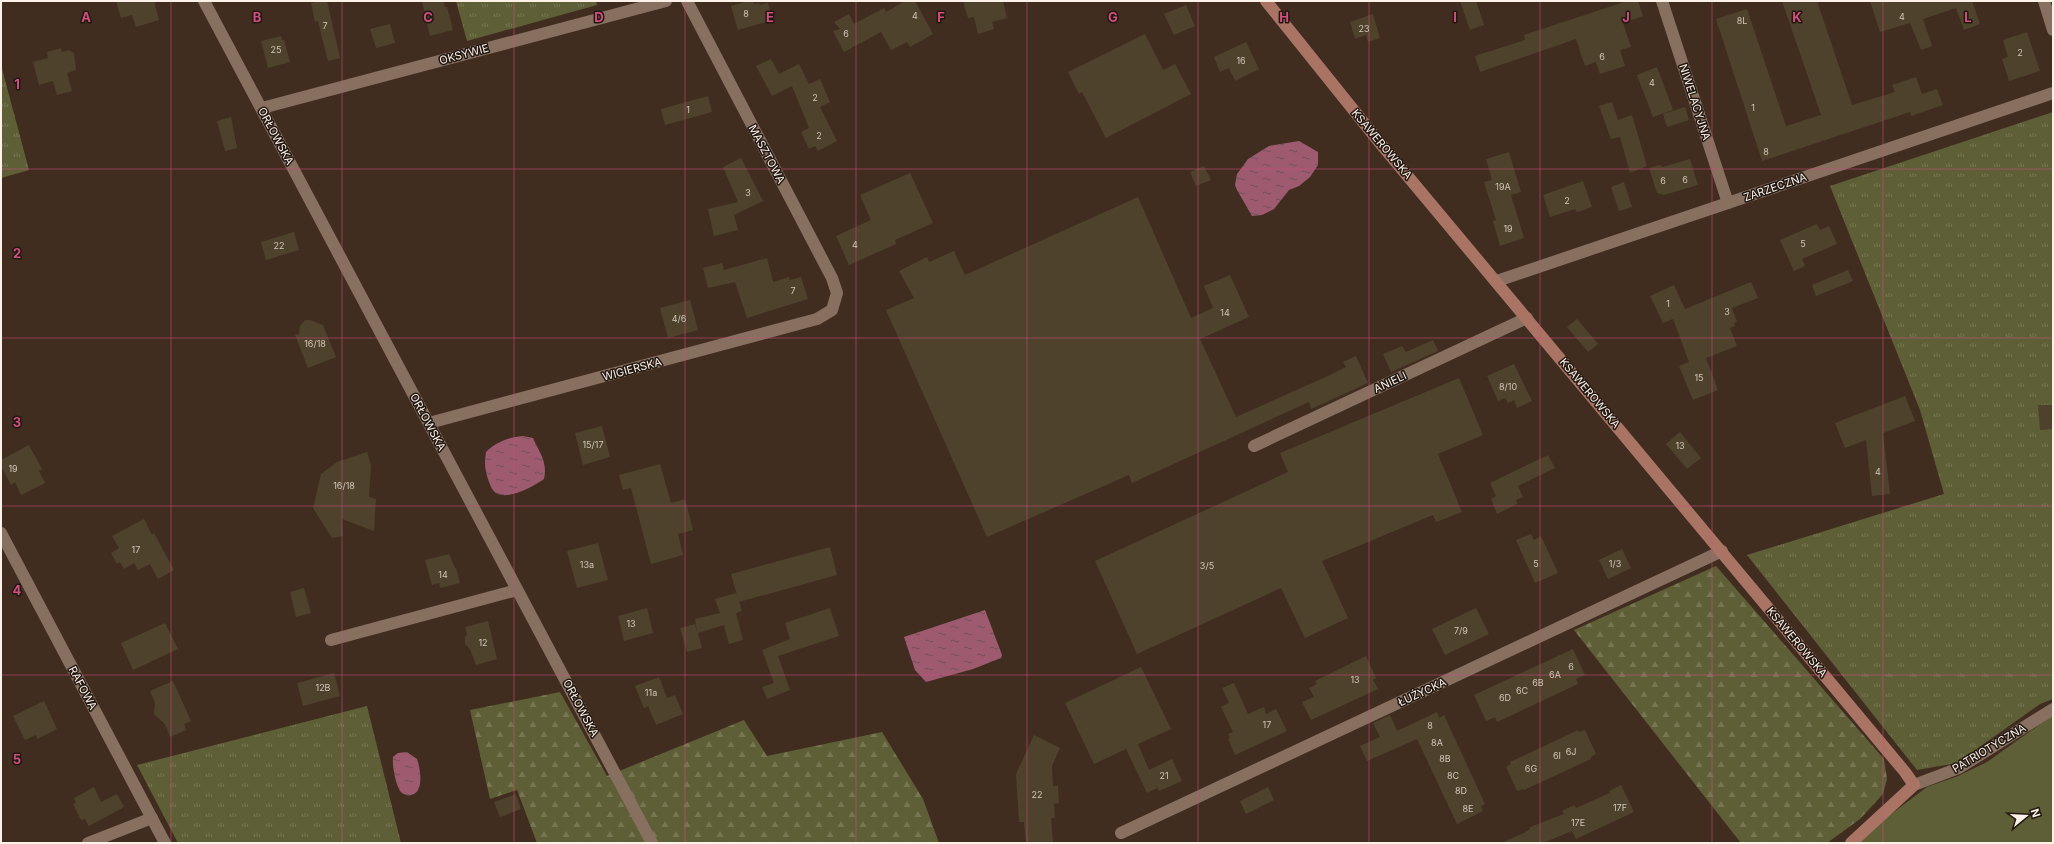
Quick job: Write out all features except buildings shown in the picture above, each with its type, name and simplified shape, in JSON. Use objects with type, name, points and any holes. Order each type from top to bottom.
[{"type":"street","name":"ORŁOWSKA","points":[[204,1],[652,843]]},
{"type":"street","name":"OKSYWIE","points":[[262,108],[666,1]]},
{"type":"street","name":"MASZTOWA","points":[[687,1],[832,278],[837,293],[832,310]]},
{"type":"street","name":"KSAWEROWSKA","points":[[1266,1],[1380,143],[1722,551],[1905,772],[1914,785]]},
{"type":"street","name":"NIWELACYJNA","points":[[1662,1],[1728,203]]},
{"type":"street","points":[[2044,1],[2053,30]]},
{"type":"street","name":"ZARZECZNA","points":[[1497,281],[2053,94]]},
{"type":"street","name":"WIGIERSKA","points":[[429,423],[817,319],[832,310]]},
{"type":"street","name":"ANIELI","points":[[1254,446],[1527,318]]},
{"type":"street","name":"RAFOWA","points":[[1,533],[165,843]]},
{"type":"street","name":"ŁUŻYCKA","points":[[1122,833],[1722,551]]},
{"type":"street","points":[[331,640],[518,590]]},
{"type":"street","name":"PATRIOTYCZNA","points":[[1851,843],[1914,785],[1959,768],[2053,709]]},
{"type":"street","points":[[88,843],[152,818]]},
{"type":"green space","points":[[456,1],[596,1],[597,5],[467,41]]},
{"type":"green space","points":[[1,65],[29,170],[1,178]]},
{"type":"green space","points":[[2053,112],[2053,699],[2040,704],[1957,763],[1917,770],[1747,555],[1944,494],[1920,410],[1830,186]]},
{"type":"green space","points":[[1716,566],[1884,759],[1887,779],[1883,794],[1860,819],[1827,843],[1741,843],[1574,630]]},
{"type":"green space","points":[[560,692],[607,776],[744,720],[767,756],[882,732],[923,799],[939,843],[537,843],[517,790],[490,799],[470,710]]},
{"type":"green space","points":[[367,706],[401,843],[178,843],[137,765]]},
{"type":"green space","points":[[2053,715],[2053,843],[1857,843],[1878,824],[1927,787],[1958,776],[1987,762]]},
{"type":"water","points":[[1299,141],[1318,152],[1318,165],[1310,177],[1299,186],[1289,190],[1274,209],[1262,215],[1252,216],[1235,185],[1237,174],[1248,159],[1269,146]]},
{"type":"water","points":[[523,436],[533,438],[544,462],[544,479],[533,486],[511,495],[498,494],[493,490],[489,482],[485,463],[486,452],[494,445],[503,441]]},
{"type":"water","points":[[985,610],[1002,655],[1001,658],[973,669],[926,682],[915,670],[904,637]]},
{"type":"water","points":[[407,752],[417,759],[420,773],[420,785],[418,790],[409,795],[402,793],[398,786],[393,761],[393,757],[398,753]]}]
